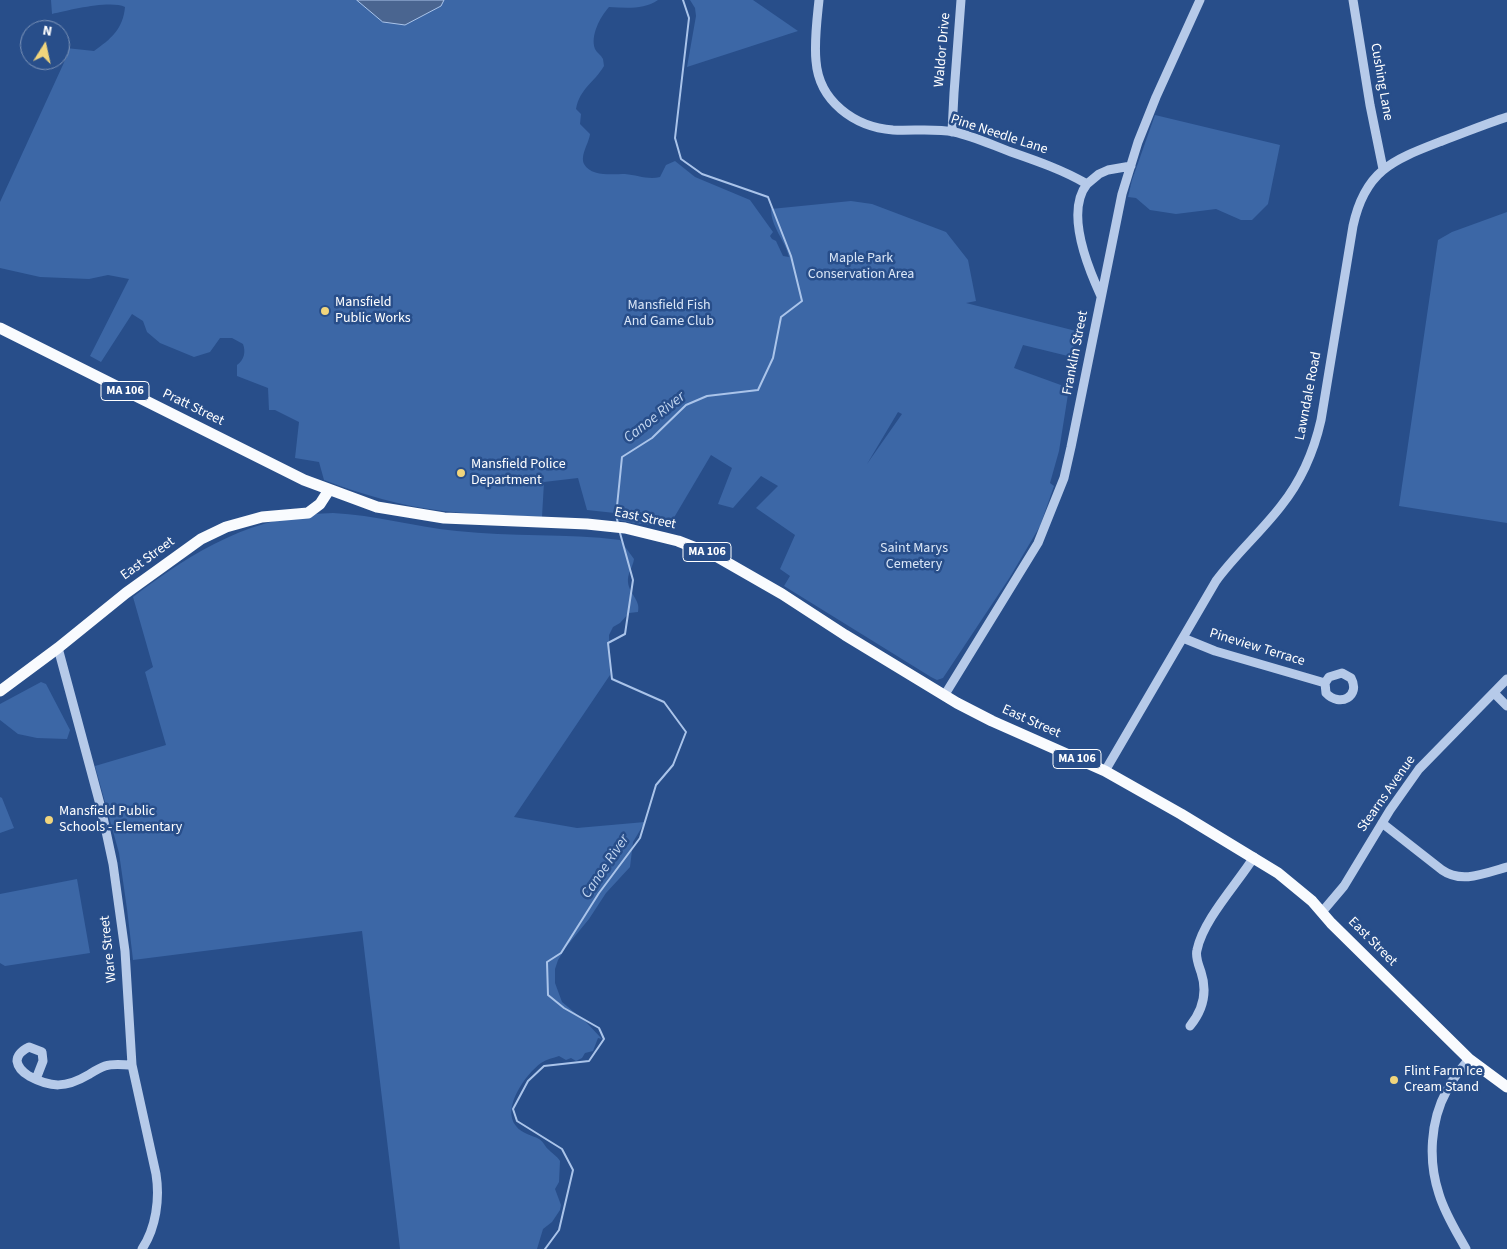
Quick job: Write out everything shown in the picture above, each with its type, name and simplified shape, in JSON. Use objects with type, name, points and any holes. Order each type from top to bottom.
[{"type":"main road","name":"Pratt Street","points":[[0,328],[304,480],[376,507]]},
{"type":"main road","name":"East Street","points":[[0,691],[58,648],[126,593],[201,539],[226,527],[262,516],[308,513],[320,504],[329,490]]},
{"type":"main road","name":"East Street","points":[[376,507],[458,520],[545,522],[625,528],[678,541],[728,562],[944,696],[992,721],[1105,772],[1254,857],[1290,882],[1322,912],[1469,1059]]},
{"type":"main road","name":"MA 106","points":[[1469,1059],[1507,1087]]},
{"type":"street","name":"Pine Needle Lane","points":[[819,0],[816,62],[823,87],[829,99],[843,112],[859,122],[874,127],[893,130],[952,132],[1068,173],[1088,184]]},
{"type":"street","name":"Waldor Drive","points":[[952,132],[961,0]]},
{"type":"street","name":"Franklin Street","points":[[944,696],[1032,554],[1050,516],[1068,464],[1116,216],[1138,142],[1200,0]]},
{"type":"street","name":"Cushing Lane","points":[[1353,0],[1370,105],[1383,169]]},
{"type":"street","name":"Lawndale Road","points":[[1105,772],[1216,581],[1281,506],[1309,458],[1321,420],[1343,279],[1357,208],[1364,192],[1383,169],[1396,160],[1420,148],[1507,117]]},
{"type":"street","points":[[1101,296],[1085,256],[1078,220],[1081,197],[1084,189],[1099,174],[1108,170],[1131,166]]},
{"type":"street","name":"Pineview Terrace","points":[[1183,638],[1215,651],[1325,683]]},
{"type":"street","name":"Ware Street","points":[[58,648],[101,808],[113,864],[125,952],[132,1065],[158,1187],[155,1218],[142,1249]]},
{"type":"street","name":"Stearns Avenue","points":[[1322,912],[1344,886],[1382,823],[1419,770],[1507,679]]},
{"type":"street","points":[[1494,693],[1507,706]]},
{"type":"street","points":[[1382,823],[1442,870],[1453,876],[1467,877],[1507,867]]},
{"type":"street","points":[[1190,1026],[1199,1015],[1205,992],[1196,952],[1202,936],[1220,904],[1254,857]]},
{"type":"street","points":[[1466,1249],[1450,1221],[1439,1195],[1432,1168],[1432,1160],[1434,1132],[1442,1101],[1447,1090],[1469,1059]]},
{"type":"street","points":[[36,1079],[57,1086],[71,1084],[103,1066],[112,1064],[132,1065]]},
{"type":"green space","points":[[51,0],[658,0],[640,7],[609,7],[597,27],[594,44],[595,49],[603,59],[604,66],[584,91],[576,109],[581,114],[580,124],[590,134],[583,160],[587,168],[597,173],[625,174],[651,178],[660,177],[666,165],[675,161],[695,177],[750,200],[773,232],[770,236],[776,241],[783,256],[789,257],[773,222],[771,209],[851,201],[872,204],[946,232],[968,260],[976,301],[966,303],[1076,331],[1072,357],[1023,345],[1014,368],[1069,388],[1059,451],[1050,483],[1054,486],[1040,526],[1010,577],[943,678],[937,680],[931,677],[784,586],[790,576],[780,569],[795,535],[756,508],[778,486],[761,476],[733,508],[718,504],[732,468],[711,455],[672,521],[659,519],[654,526],[617,520],[615,513],[587,510],[578,478],[544,482],[542,517],[428,509],[383,499],[324,480],[319,462],[295,458],[299,422],[275,410],[269,410],[268,388],[237,376],[237,365],[244,356],[244,350],[243,344],[232,338],[220,338],[210,352],[194,357],[160,343],[147,332],[143,321],[132,314],[101,362],[90,356],[129,279],[108,275],[89,279],[40,277],[0,268],[0,202],[61,70],[70,70],[70,48],[94,51],[106,42],[119,27],[125,7],[100,5],[52,14]],"holes":[[[898,412],[902,414],[867,464]]]},
{"type":"green space","points":[[690,0],[753,0],[798,31],[687,67],[696,16],[695,8]]},
{"type":"green space","points":[[1155,115],[1280,145],[1268,204],[1252,220],[1241,220],[1216,209],[1176,214],[1150,210],[1136,198],[1128,197],[1132,180]]},
{"type":"green space","points":[[1507,212],[1507,523],[1399,506],[1438,240],[1452,232]]},
{"type":"green space","points":[[333,513],[457,531],[579,536],[620,540],[634,559],[628,576],[628,582],[638,604],[638,612],[629,613],[620,623],[613,627],[609,635],[610,675],[514,817],[577,828],[645,822],[633,842],[630,867],[606,893],[589,919],[566,947],[555,969],[555,983],[562,1002],[586,1022],[602,1039],[598,1038],[593,1051],[585,1053],[582,1058],[576,1061],[571,1058],[566,1060],[559,1056],[541,1063],[523,1083],[513,1101],[512,1119],[518,1129],[541,1140],[560,1161],[559,1182],[555,1189],[561,1205],[560,1210],[552,1222],[543,1229],[537,1249],[400,1249],[362,931],[133,960],[119,853],[95,766],[166,745],[145,672],[153,667],[133,597],[179,564],[226,538],[277,520],[304,515]]},
{"type":"green space","points":[[41,682],[46,684],[70,730],[67,739],[37,738],[18,734],[0,720],[0,704]]},
{"type":"green space","points":[[0,797],[14,828],[0,833]]},
{"type":"green space","points":[[77,879],[90,953],[5,966],[0,963],[0,894]]},
{"type":"shaded area","points":[[357,0],[444,0],[441,6],[405,25],[383,22]]},
{"type":"waterway","name":"Canoe River","points":[[618,523],[616,516],[622,457],[652,438],[686,405],[707,396],[758,390],[773,358],[781,317],[802,301],[791,256],[768,197],[702,174],[681,159],[675,138],[689,18],[683,0]]},
{"type":"waterway","name":"Canoe River","points":[[545,1249],[559,1230],[573,1170],[562,1149],[517,1121],[513,1109],[528,1081],[544,1066],[589,1061],[604,1039],[599,1028],[564,1008],[548,995],[547,962],[561,953],[599,893],[640,838],[656,785],[673,765],[686,732],[664,702],[612,679],[608,643],[625,634],[633,580],[620,533]]},
{"type":"place","name":"Mansfield Public Works","points":[[325,311]]},
{"type":"place","name":"Mansfield Police Department","points":[[461,473]]},
{"type":"place","name":"Mansfield Public Schools - Elementary","points":[[49,820]]},
{"type":"place","name":"Flint Farm Ice Cream Stand","points":[[1394,1080]]},
{"type":"park label","name":"Maple Park Conservation Area","points":[[861,268]]},
{"type":"park label","name":"Mansfield Fish And Game Club","points":[[669,314]]},
{"type":"park label","name":"Saint Marys Cemetery","points":[[914,558]]}]
